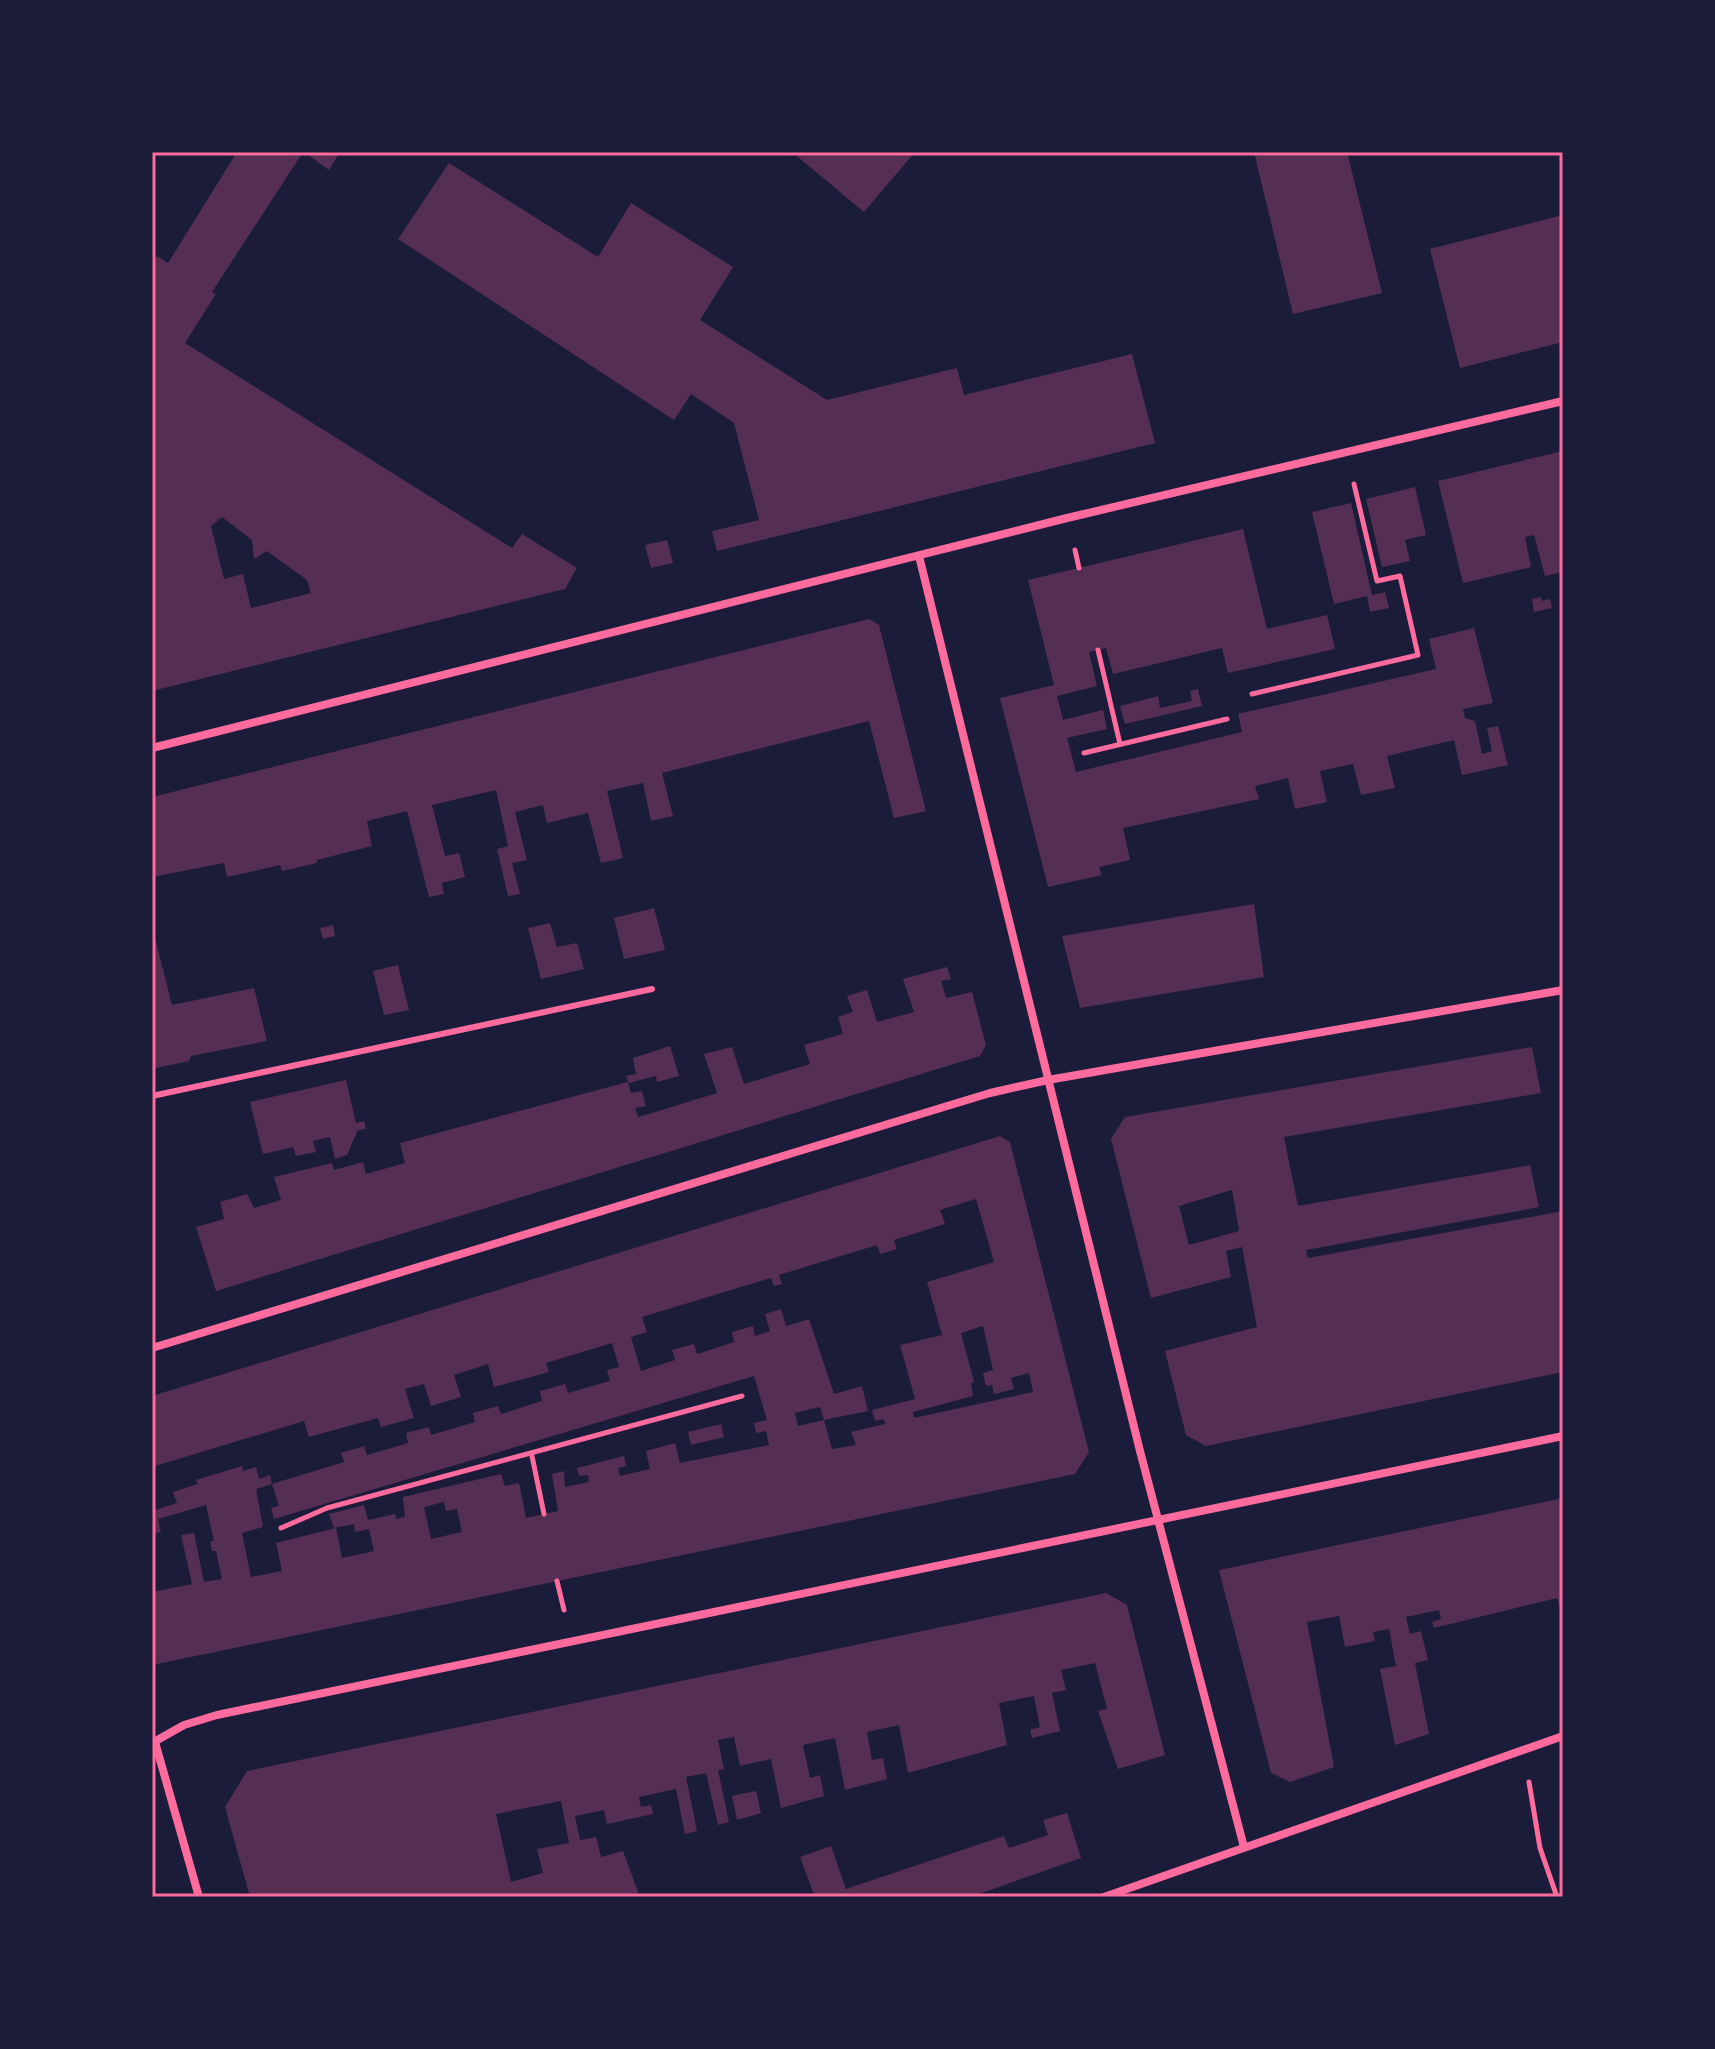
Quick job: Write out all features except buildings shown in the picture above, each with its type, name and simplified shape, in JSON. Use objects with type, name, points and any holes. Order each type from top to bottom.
[{"type":"street","points":[[152,748],[919,556],[1563,401]]},
{"type":"street","points":[[919,556],[1158,1521],[1244,1847]]},
{"type":"street","points":[[152,1348],[990,1093],[1048,1080],[1563,990]]},
{"type":"street","points":[[199,1897],[153,1743],[184,1725],[217,1715],[1563,1436]]},
{"type":"street","points":[[1104,1897],[1563,1736]]},
{"type":"lane","points":[[152,1096],[652,989]]},
{"type":"path","points":[[1252,694],[1418,655],[1400,576],[1377,581],[1346,451]]},
{"type":"path","points":[[1098,650],[1120,744]]},
{"type":"path","points":[[1084,753],[1227,719]]},
{"type":"path","points":[[281,1528],[327,1508],[532,1456],[742,1396]]},
{"type":"path","points":[[532,1456],[544,1514]]},
{"type":"path","points":[[1522,1750],[1540,1848],[1557,1897]]}]
